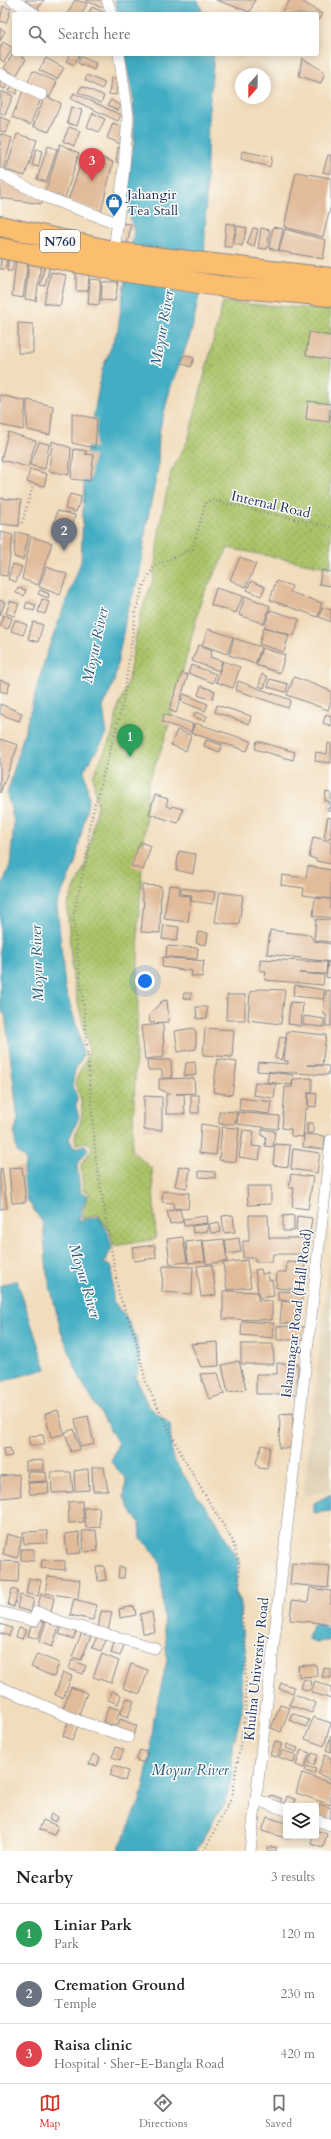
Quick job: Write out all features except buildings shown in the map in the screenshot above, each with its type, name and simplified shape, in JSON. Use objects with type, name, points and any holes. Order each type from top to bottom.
[{"type":"highway","name":"N760","points":[[0,226],[219,286],[331,296]]},
{"type":"highway","name":"N760","points":[[0,248],[220,265],[331,278]]},
{"type":"street","points":[[12,0],[32,12]]},
{"type":"street","points":[[107,0],[111,12]]},
{"type":"street","points":[[116,258],[117,223],[128,116],[119,57]]},
{"type":"street","points":[[0,74],[42,95]]},
{"type":"street","points":[[0,174],[48,198],[117,223]]},
{"type":"street","name":"Islamnagar Road (Hall Road)","points":[[291,1490],[331,1140]]},
{"type":"street","name":"Khulna University Road","points":[[250,1851],[257,1800],[291,1490]]},
{"type":"street","points":[[0,1612],[34,1621],[37,1612],[58,1621],[155,1648]]},
{"type":"street","points":[[0,1687],[81,1722],[128,1737]]},
{"type":"street","points":[[257,1800],[283,1809]]},
{"type":"street","points":[[319,1821],[331,1825]]},
{"type":"path","points":[[22,523],[33,486]]},
{"type":"path","name":"Internal Road","points":[[204,1851],[232,1797],[245,1714],[246,1655],[239,1587],[239,1562],[232,1540],[183,1458],[146,1383],[135,1336],[119,1294],[96,1161],[84,1010],[73,917],[88,851],[89,827],[123,702],[136,609],[144,585],[154,566],[192,548],[206,502],[214,500],[331,528]]},
{"type":"shaded area","points":[[331,1243],[331,1491],[303,1496]]},
{"type":"green space","points":[[223,302],[331,310],[331,568],[228,548],[202,597],[165,739],[148,783],[138,926],[138,1003],[132,1151],[152,1169],[156,1239],[114,1246],[110,1232],[98,1215],[82,1219],[84,1206],[90,1193],[83,1191],[81,1165],[93,1147],[87,1142],[76,1144],[75,1136],[82,1118],[82,1106],[75,1084],[89,1050],[73,980],[67,905],[87,861],[97,805],[93,776],[112,735],[118,708],[127,685],[140,615],[153,580],[160,524],[171,472],[188,440]]},
{"type":"water","points":[[115,0],[198,0],[202,12],[118,12]]},
{"type":"water","name":"Moyur River","points":[[125,56],[214,56],[208,121],[204,273],[191,333],[171,386],[159,432],[158,469],[147,522],[139,577],[127,612],[114,682],[103,707],[107,735],[84,770],[89,798],[75,863],[57,904],[65,988],[79,1034],[83,1056],[75,1070],[72,1086],[77,1097],[76,1107],[79,1117],[69,1139],[74,1148],[85,1145],[88,1149],[77,1165],[80,1193],[88,1195],[82,1207],[79,1221],[99,1217],[108,1233],[112,1248],[104,1263],[112,1267],[113,1301],[126,1317],[136,1338],[140,1360],[136,1378],[148,1406],[170,1424],[172,1457],[198,1497],[214,1517],[239,1561],[235,1591],[241,1602],[240,1621],[246,1652],[241,1685],[242,1711],[232,1749],[233,1773],[225,1805],[219,1811],[196,1851],[118,1851],[140,1801],[149,1761],[154,1718],[167,1660],[160,1564],[156,1554],[141,1539],[140,1523],[133,1515],[124,1497],[126,1479],[111,1462],[118,1443],[80,1379],[61,1331],[47,1273],[43,1223],[23,1194],[22,1176],[26,1160],[17,1152],[14,1133],[18,1119],[5,1014],[3,1014],[0,1001],[0,890],[10,865],[14,822],[7,794],[46,655],[81,562],[85,463],[102,370],[118,329],[127,265],[134,232],[127,207],[128,180],[134,142],[133,99]]},
{"type":"water","points":[[17,1280],[46,1369],[0,1382],[0,1286]]},
{"type":"water","points":[[331,1494],[331,1511],[314,1513],[314,1503]]},
{"type":"water","points":[[312,1624],[319,1624],[330,1629],[330,1637],[328,1641],[316,1642],[308,1639]]},
{"type":"place","name":"Raisa clinic","points":[[92,181]]},
{"type":"place","name":"Jahangir Tea Stall","points":[[114,217]]},
{"type":"place","name":"Cremation Ground","points":[[64,551]]},
{"type":"place","name":"Liniar Park","points":[[130,757]]}]
